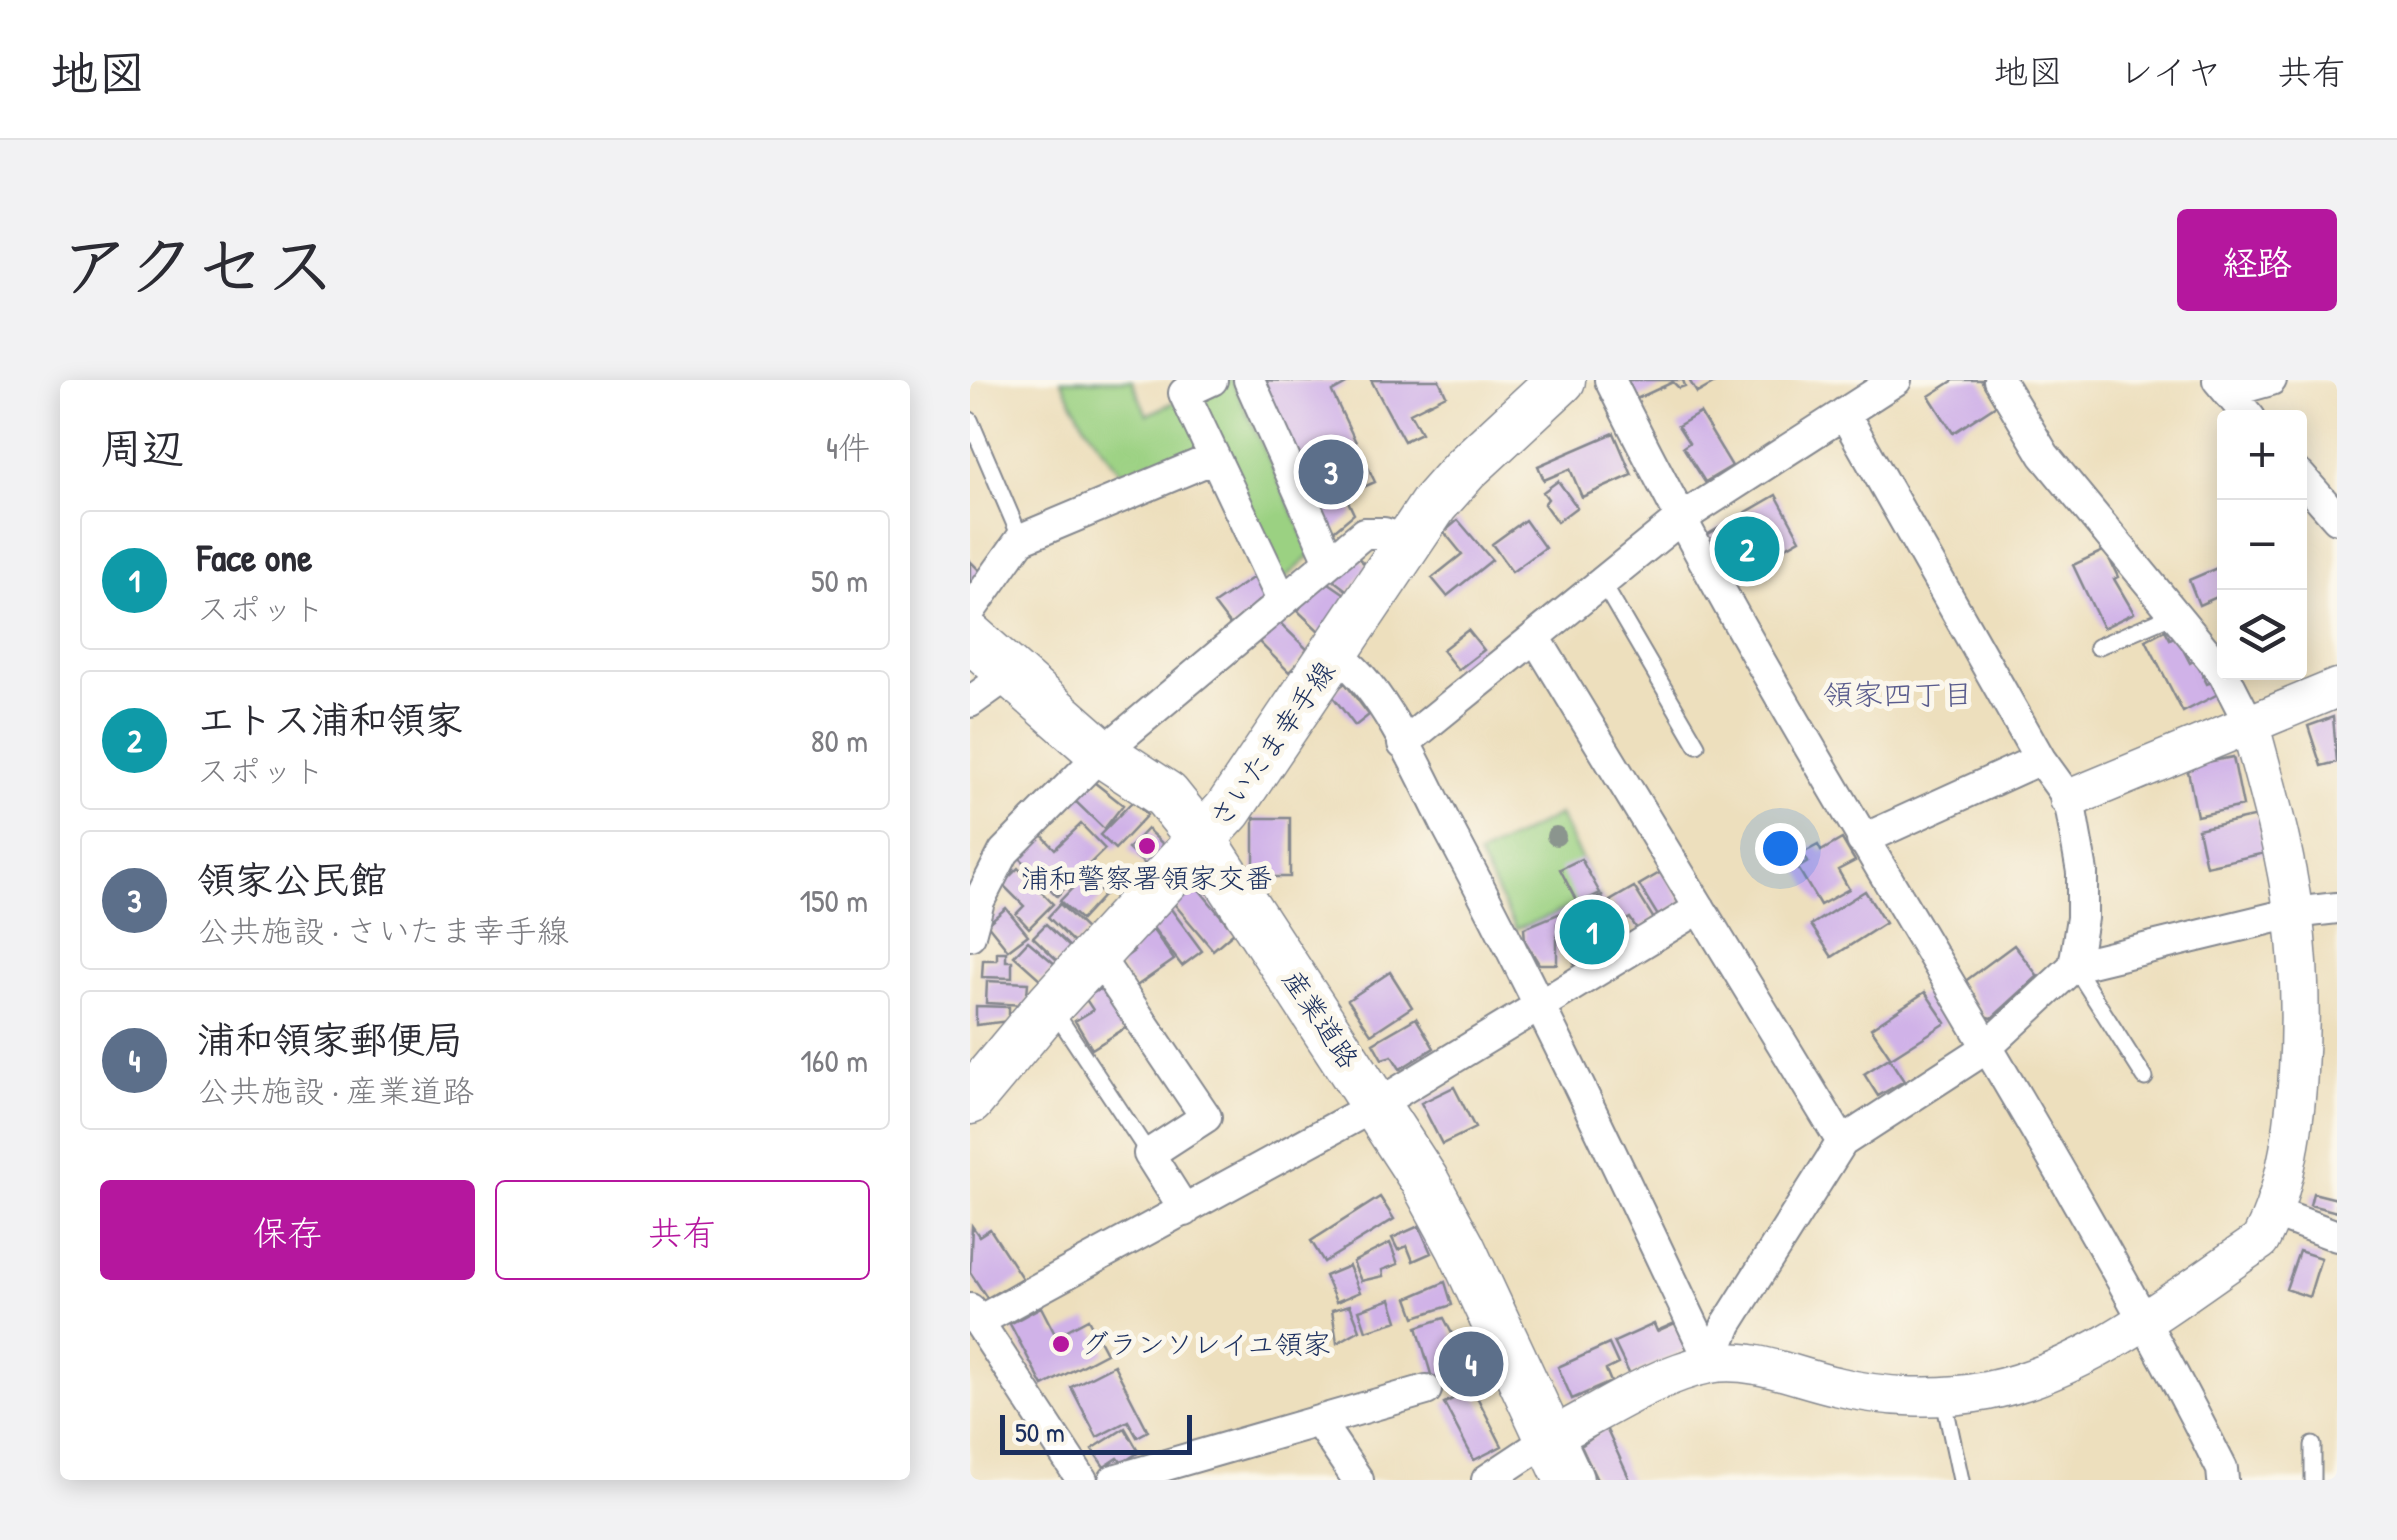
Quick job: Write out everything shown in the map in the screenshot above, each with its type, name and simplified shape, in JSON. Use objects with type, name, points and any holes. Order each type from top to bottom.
[{"type":"main road","name":"さいたま幸手線","points":[[970,1100],[1050,1004],[1203,841],[1409,541],[1465,468],[1539,388]]},
{"type":"main road","name":"産業道路","points":[[970,637],[1102,752],[1166,795],[1203,841],[1378,1104],[1461,1248],[1560,1459]]},
{"type":"street","points":[[1212,380],[1184,393],[1282,600]]},
{"type":"street","points":[[1249,380],[1330,560]]},
{"type":"street","points":[[1610,380],[1679,520],[1862,840],[2146,1318],[2222,1470],[2223,1480]]},
{"type":"street","points":[[1403,744],[1679,520],[1896,380]]},
{"type":"street","points":[[1488,1480],[1560,1459],[1680,1373],[1711,1364],[1742,1363],[1878,1393],[1943,1396],[1989,1390],[2031,1378],[2071,1362],[2146,1318],[2260,1242],[2275,1213],[2288,1161],[2298,1064],[2293,912],[2250,725],[2224,674],[2044,455],[1999,380]]},
{"type":"street","points":[[2223,386],[2271,380]]},
{"type":"street","points":[[2223,386],[2243,410]]},
{"type":"street","points":[[1844,413],[2040,760],[2069,799],[2082,872],[2074,966]]},
{"type":"street","points":[[970,611],[1022,539],[1214,458]]},
{"type":"street","points":[[2307,484],[2337,518]]},
{"type":"street","points":[[970,934],[979,901],[1004,852],[1102,752],[1364,533],[1384,533],[1409,541]]},
{"type":"street","points":[[1535,637],[1842,1142]]},
{"type":"street","points":[[1335,654],[1353,665],[1403,744],[1543,1005],[1711,1364]]},
{"type":"street","points":[[970,702],[1009,674]]},
{"type":"street","points":[[2069,799],[2337,688]]},
{"type":"street","points":[[1862,840],[2040,760]]},
{"type":"street","points":[[1082,1480],[974,1315],[1185,1211],[1378,1104],[1700,908]]},
{"type":"street","points":[[1711,1364],[1727,1324],[1842,1142],[1985,1048],[2074,966],[2293,912],[2337,908]]},
{"type":"street","points":[[1096,954],[1206,1117],[1149,1154],[1185,1211]]},
{"type":"street","points":[[2275,1213],[2337,1236]]},
{"type":"street","points":[[1114,1480],[1426,1390]]},
{"type":"street","points":[[1319,1422],[1358,1480]]},
{"type":"lane","points":[[970,420],[1022,539]]},
{"type":"lane","points":[[1602,582],[1697,745]]},
{"type":"lane","points":[[2098,647],[2174,614]]},
{"type":"lane","points":[[2074,966],[2145,1078]]},
{"type":"lane","points":[[1050,1004],[1149,1154]]},
{"type":"lane","points":[[1943,1396],[1961,1480]]},
{"type":"lane","points":[[2313,1445],[2313,1480]]},
{"type":"green space","points":[[1061,380],[1132,380],[1147,415],[1181,399],[1205,451],[1131,486],[1082,420]]},
{"type":"green space","points":[[1232,380],[1313,554],[1281,582],[1194,395]]},
{"type":"green space","points":[[1559,815],[1600,896],[1516,929],[1478,856]]},
{"type":"building","points":[[1259,380],[1348,383],[1332,392],[1375,482],[1345,495],[1354,514],[1330,534]]},
{"type":"building","points":[[1371,380],[1439,380],[1446,395],[1410,413],[1421,433],[1404,441]]},
{"type":"building","points":[[1622,380],[1683,380],[1685,386],[1679,388],[1673,382],[1632,401]]},
{"type":"building","points":[[1689,380],[1720,380],[1697,393]]},
{"type":"building","points":[[1954,380],[1981,380],[1996,405],[1953,433],[1929,396]]},
{"type":"building","points":[[1700,413],[1732,466],[1705,482],[1683,447],[1689,443],[1678,426]]},
{"type":"building","points":[[1614,433],[1632,475],[1582,497],[1570,469],[1544,480],[1538,466]]},
{"type":"building","points":[[1558,481],[1577,507],[1557,522],[1544,504],[1548,499],[1543,492]]},
{"type":"building","points":[[1776,495],[1800,539],[1763,560],[1766,566],[1734,585],[1705,536]]},
{"type":"building","points":[[1458,520],[1492,560],[1447,596],[1432,578],[1462,554],[1444,532]]},
{"type":"building","points":[[1525,520],[1545,548],[1512,572],[1492,544]]},
{"type":"building","points":[[2105,550],[2118,577],[2114,579],[2134,613],[2103,628],[2073,565]]},
{"type":"building","points":[[1355,555],[1367,566],[1349,592],[1329,577]]},
{"type":"building","points":[[970,561],[985,576],[970,591]]},
{"type":"building","points":[[2217,568],[2217,597],[2199,605],[2189,580]]},
{"type":"building","points":[[1257,575],[1272,597],[1233,629],[1214,604]]},
{"type":"building","points":[[1326,581],[1348,596],[1322,634],[1298,611],[1308,595]]},
{"type":"building","points":[[1277,620],[1309,651],[1289,672],[1257,640]]},
{"type":"building","points":[[1468,630],[1484,650],[1458,670],[1442,650]]},
{"type":"building","points":[[2165,630],[2170,639],[2176,636],[2190,663],[2195,660],[2207,684],[2212,682],[2218,694],[2183,712],[2146,640]]},
{"type":"building","points":[[1345,683],[1369,715],[1355,726],[1331,694]]},
{"type":"building","points":[[2333,717],[2337,762],[2321,766],[2308,726]]},
{"type":"building","points":[[2233,757],[2243,806],[2197,816],[2187,766]]},
{"type":"building","points":[[1090,779],[1123,805],[1104,829],[1072,798]]},
{"type":"building","points":[[1133,801],[1147,815],[1115,849],[1100,835]]},
{"type":"building","points":[[2257,816],[2265,853],[2206,866],[2198,829]]},
{"type":"building","points":[[1254,818],[1290,818],[1290,877],[1254,877]]},
{"type":"building","points":[[1081,824],[1105,849],[1057,896],[1016,854],[1039,832],[1055,849]]},
{"type":"building","points":[[1147,829],[1164,845],[1149,868],[1128,849]]},
{"type":"building","points":[[1842,839],[1855,861],[1838,870],[1849,889],[1820,905],[1798,868],[1808,862],[1803,853],[1818,845],[1821,851]]},
{"type":"building","points":[[1581,859],[1600,893],[1578,904],[1560,869]]},
{"type":"building","points":[[1018,868],[1053,904],[1029,928],[1016,914],[1024,906],[1002,884]]},
{"type":"building","points":[[1090,870],[1101,880],[1095,886],[1104,895],[1081,920],[1060,901]]},
{"type":"building","points":[[1663,871],[1682,902],[1658,916],[1639,885]]},
{"type":"building","points":[[1192,881],[1234,932],[1213,950],[1170,899]]},
{"type":"building","points":[[1634,887],[1654,919],[1637,929],[1630,918],[1623,922],[1610,901]]},
{"type":"building","points":[[1865,891],[1885,923],[1832,957],[1811,925]]},
{"type":"building","points":[[1602,896],[1608,917],[1623,937],[1575,969],[1569,937],[1557,925],[1557,964],[1539,964],[1525,941],[1524,928]]},
{"type":"building","points":[[1060,904],[1088,931],[1075,944],[1048,917]]},
{"type":"building","points":[[1006,908],[1028,935],[1008,950],[987,924]]},
{"type":"building","points":[[1171,909],[1202,951],[1182,966],[1151,925]]},
{"type":"building","points":[[1046,924],[1073,950],[1060,963],[1033,937]]},
{"type":"building","points":[[1153,930],[1174,960],[1135,987],[1117,963],[1134,951],[1130,946]]},
{"type":"building","points":[[1028,941],[1056,965],[1042,981],[1014,956]]},
{"type":"building","points":[[2014,945],[2038,976],[1992,1018],[1985,1016],[1964,982]]},
{"type":"building","points":[[997,952],[1006,952],[1006,961],[1012,961],[1012,978],[982,977],[983,960],[997,960]]},
{"type":"building","points":[[1390,972],[1412,1007],[1371,1034],[1348,1000]]},
{"type":"building","points":[[987,981],[1028,983],[1026,1005],[986,1003]]},
{"type":"building","points":[[1105,986],[1130,1025],[1092,1049],[1075,1021],[1093,1010],[1085,998]]},
{"type":"building","points":[[1925,992],[1946,1023],[1891,1058],[1871,1028]]},
{"type":"building","points":[[976,1006],[1009,1007],[1009,1021],[976,1025]]},
{"type":"building","points":[[1416,1018],[1434,1048],[1400,1069],[1392,1056],[1382,1059],[1373,1043]]},
{"type":"building","points":[[1889,1058],[1904,1081],[1878,1096],[1864,1074]]},
{"type":"building","points":[[1454,1087],[1475,1128],[1442,1144],[1421,1103]]},
{"type":"building","points":[[2313,1193],[2337,1199],[2337,1212],[2310,1205]]},
{"type":"building","points":[[1380,1197],[1394,1219],[1324,1262],[1311,1241]]},
{"type":"building","points":[[972,1226],[979,1236],[990,1229],[1022,1278],[987,1298],[970,1272]]},
{"type":"building","points":[[1419,1226],[1431,1253],[1413,1261],[1407,1246],[1398,1250],[1392,1238]]},
{"type":"building","points":[[1390,1243],[1398,1264],[1382,1270],[1383,1276],[1361,1281],[1353,1262]]},
{"type":"building","points":[[2299,1251],[2321,1258],[2309,1297],[2286,1289]]},
{"type":"building","points":[[1349,1266],[1360,1292],[1336,1302],[1325,1276]]},
{"type":"building","points":[[1445,1282],[1452,1305],[1415,1317],[1408,1298]]},
{"type":"building","points":[[1391,1299],[1398,1321],[1366,1331],[1359,1310]]},
{"type":"building","points":[[1350,1305],[1360,1330],[1337,1343],[1332,1310]]},
{"type":"building","name":"グランソレイユ領家","points":[[1041,1307],[1056,1336],[1088,1319],[1106,1353],[1043,1386],[1010,1324]]},
{"type":"building","points":[[1444,1318],[1464,1357],[1481,1354],[1486,1367],[1433,1381],[1417,1327]]},
{"type":"building","points":[[1675,1323],[1687,1349],[1630,1375],[1614,1342],[1654,1324],[1657,1331]]},
{"type":"building","points":[[1609,1344],[1618,1364],[1606,1370],[1611,1382],[1572,1399],[1558,1367]]},
{"type":"building","points":[[1114,1365],[1148,1431],[1137,1437],[1128,1421],[1097,1437],[1071,1387]]},
{"type":"building","points":[[1473,1389],[1502,1446],[1474,1460],[1444,1403]]},
{"type":"building","points":[[1125,1428],[1139,1452],[1122,1463],[1118,1458],[1104,1467],[1092,1449]]},
{"type":"building","points":[[1606,1428],[1630,1480],[1597,1480],[1581,1446]]},
{"type":"place","name":"領家公民館","points":[[1331,472]]},
{"type":"place","name":"エトス浦和領家","points":[[1747,549]]},
{"type":"place","name":"浦和警察署領家交番","points":[[1147,846]]},
{"type":"place","name":"Face one","points":[[1592,932]]},
{"type":"place","name":"グランソレイユ領家","points":[[1061,1344]]},
{"type":"place","name":"浦和領家郵便局","points":[[1471,1364]]},
{"type":"district","name":"領家四丁目","points":[[1898,694]]}]
